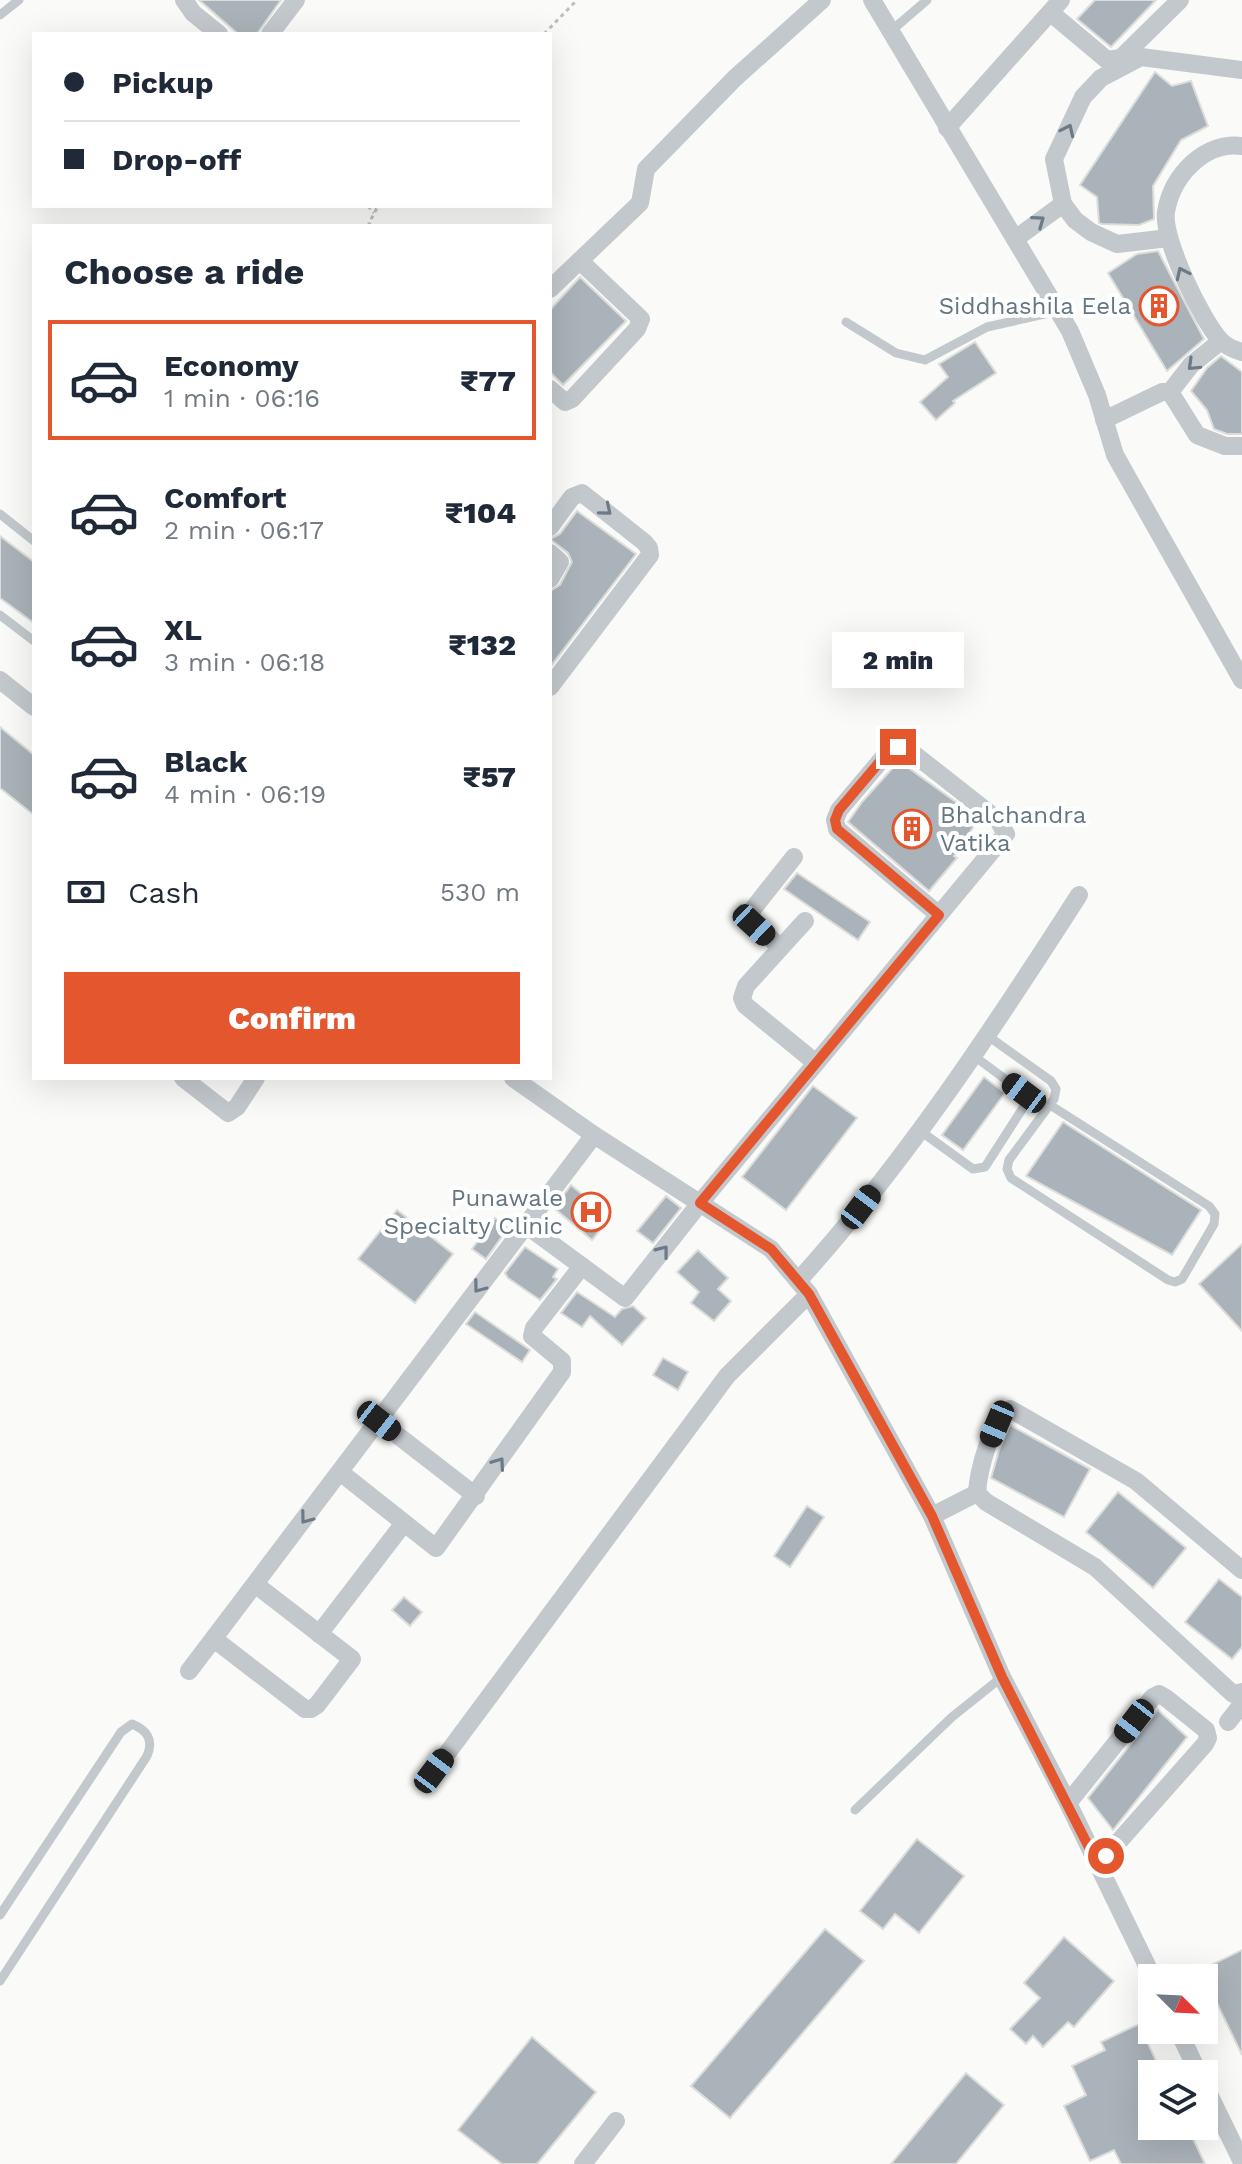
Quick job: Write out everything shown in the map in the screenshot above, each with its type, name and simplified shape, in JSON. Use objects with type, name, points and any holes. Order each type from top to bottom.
[{"type":"street","points":[[184,0],[193,13],[217,32]]},
{"type":"street","points":[[272,32],[296,0]]},
{"type":"street","points":[[552,287],[640,203],[646,169],[735,78],[822,0]]},
{"type":"street","points":[[872,0],[1070,331],[1115,455],[1242,680]]},
{"type":"street","points":[[947,128],[1056,6],[1107,60],[1113,61],[1121,58],[1180,0]]},
{"type":"street","points":[[1169,238],[1117,244],[1075,220],[1063,204],[1054,159],[1083,97],[1101,78],[1141,57],[1242,70]]},
{"type":"street","points":[[1242,146],[1228,144],[1196,158],[1173,192],[1166,213],[1169,238],[1180,272],[1221,341],[1242,352]]},
{"type":"street","points":[[1015,239],[1063,204]]},
{"type":"street","points":[[552,391],[565,402],[572,399],[637,329],[641,319],[580,261]]},
{"type":"street","points":[[1170,392],[1191,365],[1221,341]]},
{"type":"street","points":[[1104,420],[1162,392],[1170,392]]},
{"type":"street","points":[[1170,392],[1197,435],[1225,446],[1242,446]]},
{"type":"street","points":[[552,524],[572,497],[582,493],[644,542],[650,555],[552,684]]},
{"type":"street","points":[[552,555],[560,562],[552,576]]},
{"type":"street","points":[[0,680],[32,705]]},
{"type":"street","points":[[526,1225],[625,1298],[1006,834],[1004,827],[905,747],[898,747],[888,752],[839,810],[835,820],[837,829],[939,915]]},
{"type":"street","points":[[780,948],[751,918],[752,910],[794,857]]},
{"type":"street","points":[[434,1771],[727,1376],[803,1288],[974,1056],[1079,895]]},
{"type":"street","points":[[805,921],[746,986],[742,998],[745,1005],[816,1063]]},
{"type":"street","points":[[186,1080],[228,1113],[237,1107],[255,1080]]},
{"type":"street","points":[[516,1080],[594,1135],[771,1249],[803,1288],[932,1516],[1002,1677],[1068,1803],[1146,1964]]},
{"type":"street","points":[[189,1671],[594,1135]]},
{"type":"street","points":[[340,1472],[436,1548],[562,1372],[562,1361],[532,1336],[534,1328],[582,1266]]},
{"type":"street","points":[[1242,1570],[1136,1481],[1010,1409],[1001,1414],[977,1478],[977,1493],[986,1502],[1095,1567],[1233,1694],[1242,1692]]},
{"type":"street","points":[[379,1421],[476,1496]]},
{"type":"street","points":[[932,1516],[977,1493]]},
{"type":"street","points":[[319,1634],[404,1523]]},
{"type":"street","points":[[214,1639],[305,1709],[311,1709],[352,1659],[256,1585]]},
{"type":"street","points":[[1068,1803],[1153,1697],[1159,1694],[1166,1698],[1206,1730],[1205,1744],[1098,1865]]},
{"type":"street","points":[[1228,1722],[1242,1704]]},
{"type":"street","points":[[1218,2113],[1242,2162]]},
{"type":"street","points":[[583,2164],[616,2121]]},
{"type":"lane","points":[[0,15],[19,0]]},
{"type":"lane","points":[[891,31],[927,0]]},
{"type":"lane","points":[[846,322],[896,353],[925,360],[987,327],[1058,311]]},
{"type":"lane","points":[[0,514],[32,539]]},
{"type":"lane","points":[[0,615],[32,639]]},
{"type":"lane","points":[[988,1036],[1051,1081],[1056,1089],[1050,1105],[1009,1160],[1007,1169],[1011,1178],[1168,1280],[1175,1282],[1182,1279],[1214,1224],[1215,1214],[1209,1206],[1050,1105]]},
{"type":"lane","points":[[919,1130],[973,1169],[985,1167],[1028,1100],[1024,1093],[974,1056]]},
{"type":"lane","points":[[855,1810],[952,1717],[1002,1677]]},
{"type":"lane","points":[[0,1915],[121,1732],[132,1724],[145,1731],[150,1743],[147,1756],[0,1981]]},
{"type":"path","points":[[546,32],[577,0]]},
{"type":"path","points":[[370,208],[374,213]]},
{"type":"path","points":[[370,224],[377,208]]},
{"type":"building","points":[[199,0],[281,0],[258,32],[236,32]]},
{"type":"building","points":[[1095,0],[1156,0],[1111,47],[1077,19]]},
{"type":"building","points":[[1155,72],[1172,86],[1191,81],[1208,126],[1181,140],[1153,186],[1154,219],[1139,225],[1099,223],[1097,197],[1080,185]]},
{"type":"building","name":"Siddhashila Eela","points":[[1158,251],[1204,339],[1167,371],[1108,273],[1137,254]]},
{"type":"building","points":[[580,277],[626,321],[563,385],[552,374],[552,308]]},
{"type":"building","points":[[975,342],[996,373],[953,401],[955,403],[936,420],[920,402],[948,377],[939,364]]},
{"type":"building","points":[[1221,356],[1242,372],[1242,434],[1227,434],[1214,429],[1207,410],[1191,391],[1207,368]]},
{"type":"building","points":[[577,511],[636,554],[552,664],[552,590],[560,585],[572,562],[568,553],[552,541]]},
{"type":"building","points":[[0,536],[32,560],[32,622],[0,598]]},
{"type":"building","points":[[0,727],[32,753],[32,813],[0,788]]},
{"type":"building","name":"Bhalchandra Vatika","points":[[899,761],[960,805],[958,808],[976,823],[954,856],[957,858],[929,891],[848,822]]},
{"type":"building","points":[[797,873],[870,922],[858,940],[784,889]]},
{"type":"building","points":[[984,1077],[1005,1093],[963,1150],[942,1135]]},
{"type":"building","points":[[813,1086],[857,1118],[786,1210],[742,1177]]},
{"type":"building","points":[[1063,1122],[1201,1210],[1172,1255],[1026,1176]]},
{"type":"building","points":[[571,1185],[610,1218],[592,1240],[554,1208]]},
{"type":"building","points":[[666,1196],[681,1208],[653,1243],[637,1231]]},
{"type":"building","points":[[397,1210],[453,1254],[415,1303],[358,1259]]},
{"type":"building","points":[[495,1218],[508,1228],[486,1259],[472,1249]]},
{"type":"building","points":[[1242,1244],[1242,1331],[1199,1284]]},
{"type":"building","points":[[525,1247],[558,1269],[553,1277],[557,1279],[540,1300],[505,1273]]},
{"type":"building","points":[[698,1250],[728,1278],[718,1289],[731,1301],[714,1321],[691,1303],[699,1292],[677,1272]]},
{"type":"building","points":[[577,1292],[615,1317],[622,1309],[633,1306],[646,1318],[622,1345],[590,1316],[582,1327],[561,1313]]},
{"type":"building","points":[[475,1312],[530,1350],[522,1362],[466,1324]]},
{"type":"building","points":[[663,1358],[688,1372],[678,1390],[653,1375]]},
{"type":"building","points":[[1010,1425],[1090,1469],[1064,1517],[991,1478]]},
{"type":"building","points":[[1118,1492],[1186,1548],[1153,1588],[1086,1532]]},
{"type":"building","points":[[807,1506],[824,1517],[790,1567],[774,1556]]},
{"type":"building","points":[[1219,1579],[1242,1597],[1242,1647],[1232,1659],[1185,1622]]},
{"type":"building","points":[[404,1597],[422,1612],[410,1626],[392,1610]]},
{"type":"building","points":[[1158,1710],[1187,1737],[1113,1830],[1088,1798]]},
{"type":"building","points":[[917,1839],[964,1876],[919,1933],[895,1914],[883,1929],[860,1911]]},
{"type":"building","points":[[825,1929],[864,1961],[730,2118],[691,2086]]},
{"type":"building","points":[[1064,1937],[1114,1981],[1074,2027],[1068,2022],[1043,2047],[1033,2036],[1026,2044],[1010,2029],[1040,1998],[1024,1983]]},
{"type":"building","points":[[1242,1950],[1242,2055],[1218,2005],[1218,1964],[1213,1964]]},
{"type":"building","points":[[1138,2024],[1138,2044],[1148,2044],[1156,2060],[1138,2060],[1138,2140],[1194,2140],[1205,2164],[1121,2164],[1114,2150],[1090,2161],[1064,2106],[1086,2095],[1072,2066],[1105,2050],[1101,2042]]},
{"type":"building","points":[[532,2037],[596,2092],[537,2164],[502,2164],[458,2130]]},
{"type":"building","points":[[966,2073],[1004,2105],[956,2164],[891,2164]]},
{"type":"place","name":"Siddhashila Eela","points":[[1159,306]]},
{"type":"place","name":"Bhalchandra Vatika","points":[[912,829]]},
{"type":"place","name":"Punawale Specialty Clinic","points":[[591,1212]]},
{"type":"route","points":[[898,747],[888,752],[839,810],[835,820],[837,829],[939,915],[700,1203],[771,1249],[809,1294],[932,1516],[1002,1677],[1098,1865],[1106,1856]]}]
